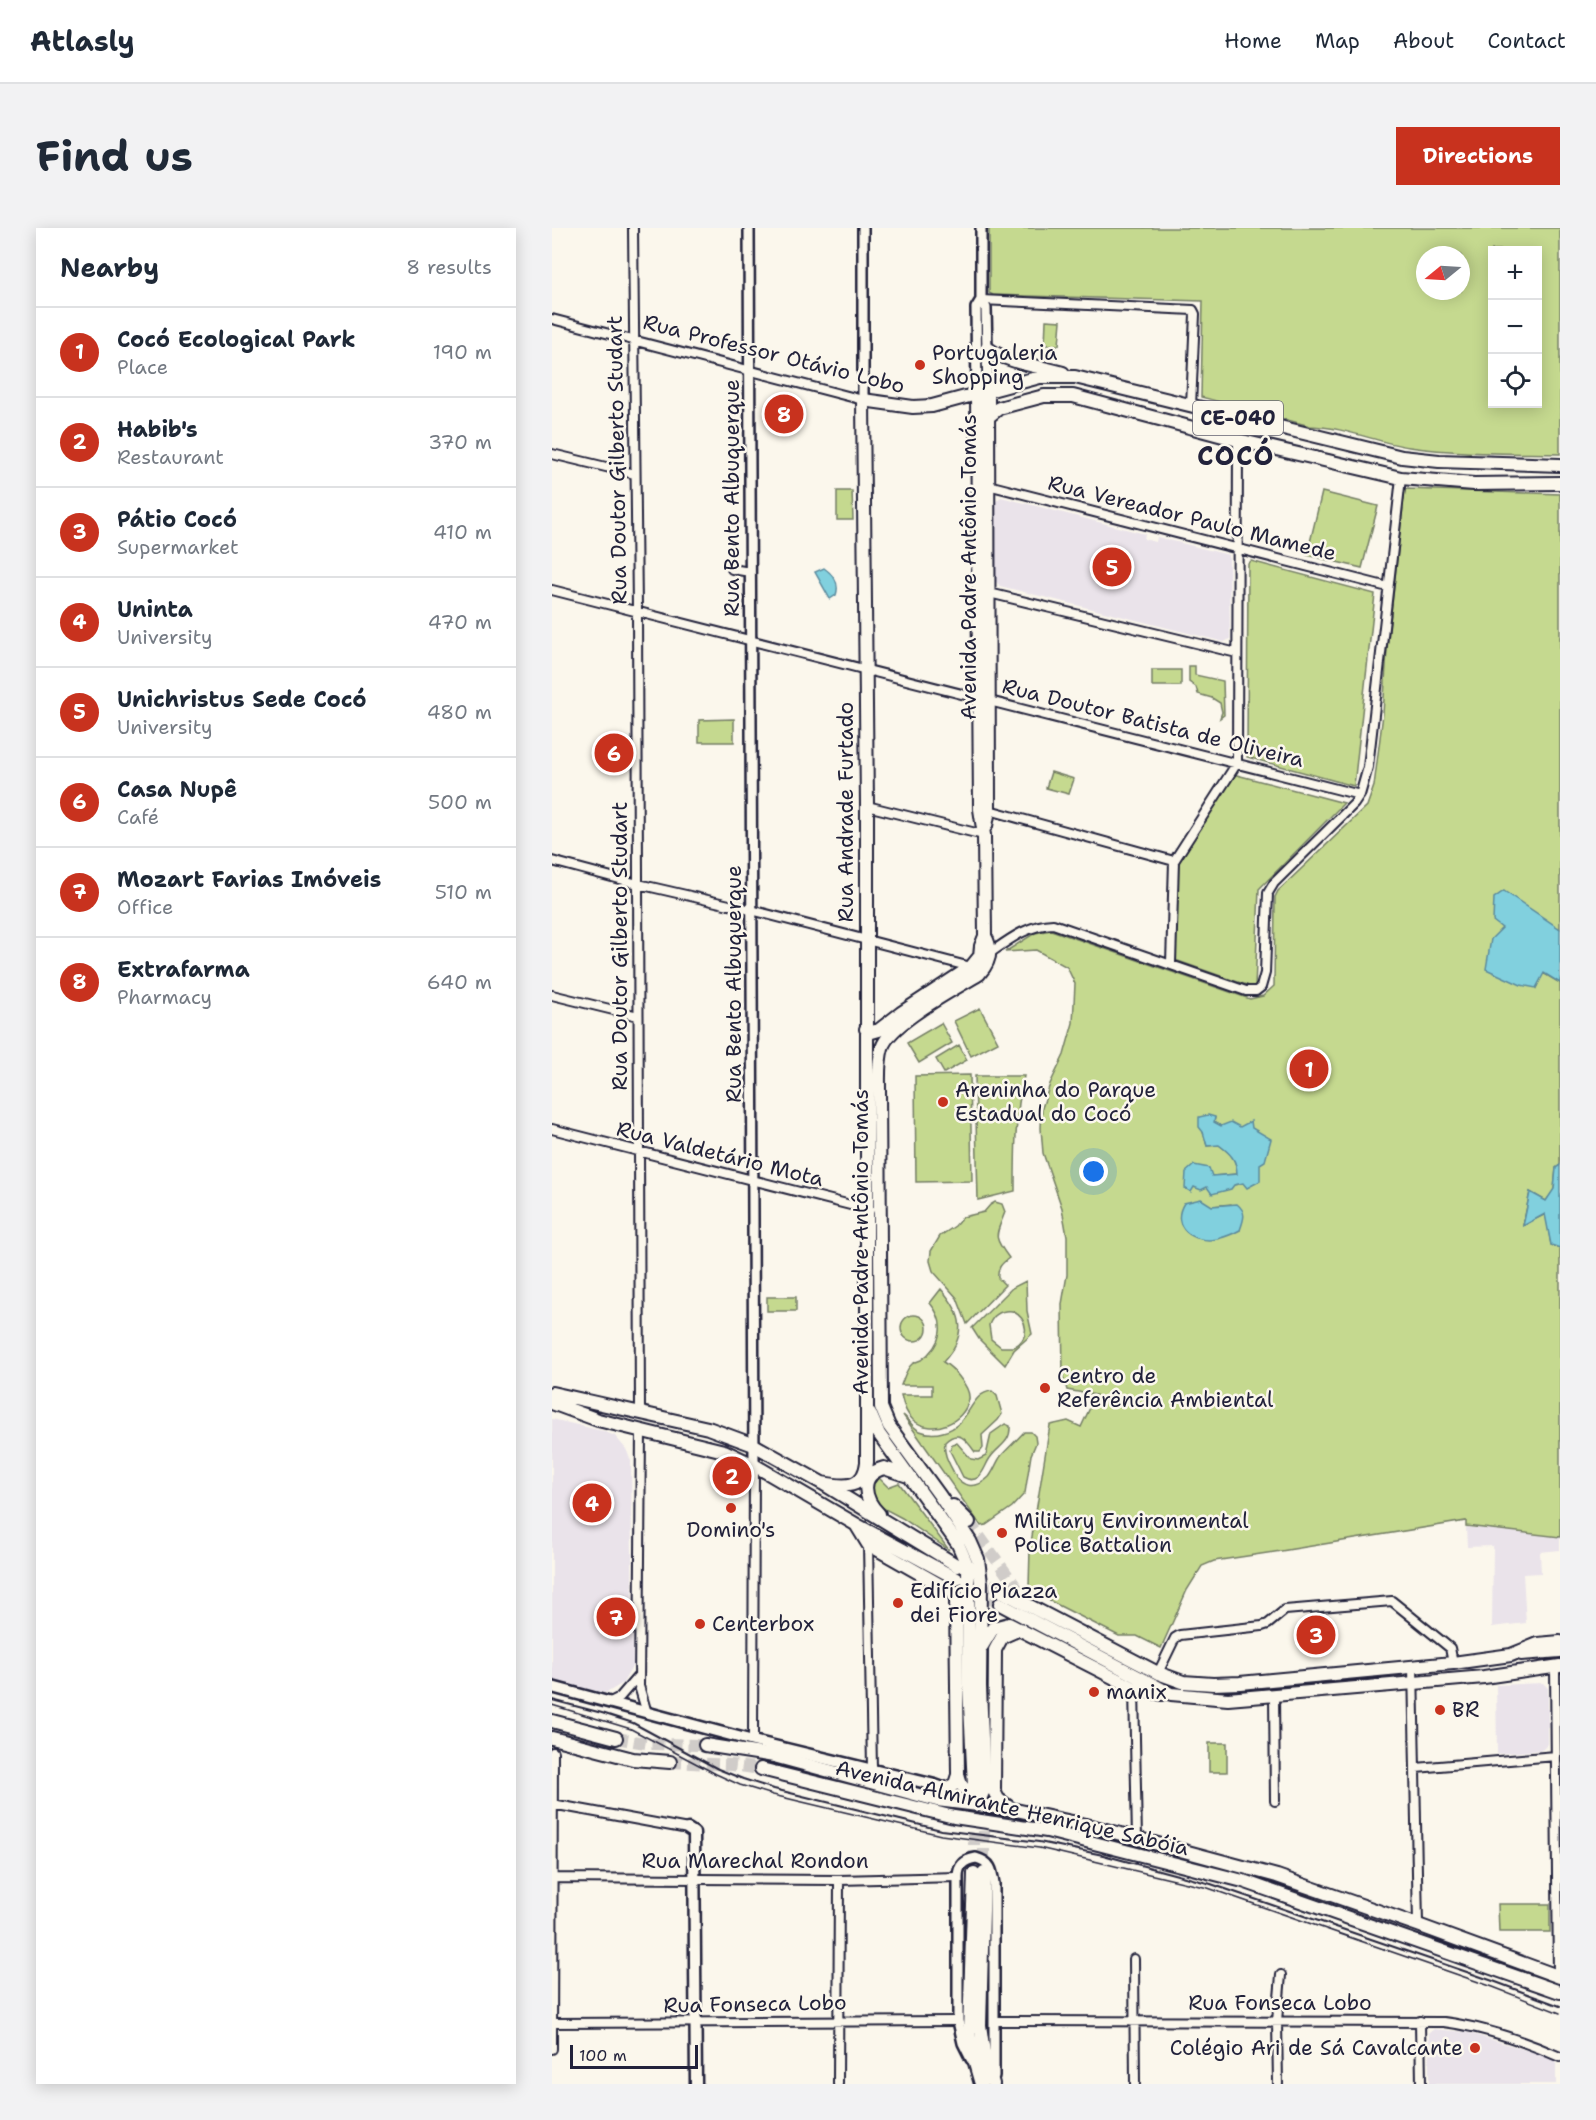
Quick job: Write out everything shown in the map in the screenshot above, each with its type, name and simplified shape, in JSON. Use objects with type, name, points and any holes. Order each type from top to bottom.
[{"type":"main road","points":[[987,348],[996,354],[1075,377]]},
{"type":"main road","name":"CE-040","points":[[982,394],[1040,377],[1075,377],[1402,457],[1439,461],[1560,465]]},
{"type":"main road","name":"Rua Professor Otávio Lobo","points":[[863,400],[913,407],[933,406],[982,394]]},
{"type":"main road","name":"Avenida Padre Antônio Tomás","points":[[982,394],[988,417],[988,485],[983,592]]},
{"type":"main road","name":"Avenida Padre Antônio Tomás","points":[[982,394],[984,699],[989,810],[984,835]]},
{"type":"main road","name":"CE-040","points":[[988,417],[999,408],[1044,396],[1073,396],[1238,440],[1401,478],[1474,484],[1560,481]]},
{"type":"main road","name":"Rua Andrade Furtado","points":[[863,400],[867,806],[868,1397]]},
{"type":"main road","name":"Avenida Padre Antônio Tomás","points":[[971,967],[980,956],[985,936],[984,835],[980,809],[984,699]]},
{"type":"main road","name":"Avenida Padre Antônio Tomás","points":[[984,1787],[980,1653],[981,1583],[978,1559],[970,1541],[940,1496],[889,1426],[881,1407],[879,1070],[882,1047],[893,1029],[979,974],[985,967],[990,945],[985,936]]},
{"type":"main road","points":[[866,1029],[873,1032],[879,1030],[901,1012],[971,967]]},
{"type":"main road","points":[[901,1012],[926,1008],[947,983]]},
{"type":"main road","points":[[957,1579],[856,1525],[754,1465],[724,1451],[598,1420],[553,1399],[562,1388],[592,1402],[708,1428],[754,1445],[898,1528],[958,1566]]},
{"type":"main road","points":[[822,1483],[850,1485],[864,1473],[867,1462],[868,1397]]},
{"type":"main road","name":"Avenida Padre Antônio Tomás","points":[[868,1397],[873,1422],[964,1555],[968,1567],[968,1641],[984,1787]]},
{"type":"main road","points":[[898,1528],[873,1507],[868,1499],[867,1484],[872,1474],[884,1468],[909,1477]]},
{"type":"main road","points":[[940,1496],[969,1522]]},
{"type":"main road","points":[[856,1525],[868,1544],[949,1590],[956,1599],[968,1625]]},
{"type":"main road","points":[[1001,1591],[1158,1673],[1183,1682],[1213,1684],[1453,1663],[1511,1655],[1538,1644],[1558,1648]]},
{"type":"main road","points":[[1022,1595],[1033,1607]]},
{"type":"main road","points":[[956,1599],[958,1774],[960,1786],[967,1792],[986,1795],[984,1787],[995,1650],[1002,1637],[1020,1629]]},
{"type":"main road","points":[[1000,1604],[1171,1694]]},
{"type":"main road","points":[[980,1653],[993,1628],[1006,1623],[1134,1688],[1154,1694],[1228,1699],[1484,1677],[1558,1668]]},
{"type":"main road","points":[[957,1696],[968,1641]]},
{"type":"main road","name":"Avenida Almirante Henrique Sabóia","points":[[552,1687],[753,1741],[946,1789],[964,1804]]},
{"type":"main road","points":[[552,1721],[616,1738]]},
{"type":"main road","points":[[552,1738],[633,1759],[670,1762]]},
{"type":"main road","name":"Avenida Almirante Henrique Sabóia","points":[[705,1745],[774,1756],[937,1800],[1011,1809],[1091,1826],[1277,1876],[1559,1977]]},
{"type":"main road","name":"Avenida Almirante Henrique Sabóia","points":[[760,1769],[954,1817],[1047,1831],[1243,1881],[1560,1992]]},
{"type":"main road","points":[[946,1789],[955,1784],[958,1774]]},
{"type":"main road","points":[[984,1787],[994,1791],[998,1799],[1011,1809]]},
{"type":"main road","points":[[688,1829],[694,1833],[696,2084]]},
{"type":"main road","points":[[980,2080],[973,2056],[969,2023],[979,1872],[980,2025],[984,2053],[994,2084]]},
{"type":"street","name":"Rua Doutor Gilberto Studart","points":[[633,228],[640,1412]]},
{"type":"street","name":"Rua Bento Albuquerque","points":[[749,228],[753,1741]]},
{"type":"street","name":"Rua Andrade Furtado","points":[[863,228],[863,400]]},
{"type":"street","name":"Avenida Padre Antônio Tomás","points":[[981,228],[981,300],[986,308],[987,348],[982,394]]},
{"type":"street","name":"Avenida Padre Antônio Tomás","points":[[981,300],[976,308],[982,394]]},
{"type":"street","points":[[981,300],[1193,310],[1195,314],[1191,406]]},
{"type":"street","name":"Rua Professor Otávio Lobo","points":[[552,319],[863,400]]},
{"type":"street","points":[[1171,963],[1174,861],[1237,763],[1238,440]]},
{"type":"street","points":[[552,454],[635,474]]},
{"type":"street","points":[[990,953],[1024,930],[1044,924],[1053,924],[1251,992],[1261,987],[1265,973],[1268,893],[1274,883],[1354,804],[1360,795],[1368,766],[1401,478]]},
{"type":"street","name":"Rua Vereador Paulo Mamede","points":[[988,485],[1388,587]]},
{"type":"street","points":[[732,568],[750,572]]},
{"type":"street","name":"Rua Doutor Batista de Oliveira","points":[[552,590],[1360,795]]},
{"type":"street","points":[[983,592],[1238,653]]},
{"type":"street","points":[[867,806],[984,835]]},
{"type":"street","points":[[989,810],[1174,861]]},
{"type":"street","points":[[552,861],[971,967]]},
{"type":"street","points":[[552,995],[638,1016]]},
{"type":"street","name":"Rua Valdetário Mota","points":[[552,1129],[880,1213]]},
{"type":"street","points":[[641,1430],[639,1675],[640,1694],[647,1713]]},
{"type":"street","points":[[868,1544],[872,1769]]},
{"type":"street","points":[[1158,1673],[1175,1638],[1180,1635],[1262,1626],[1285,1610],[1392,1601],[1450,1648],[1453,1663]]},
{"type":"street","points":[[1413,1666],[1418,1925]]},
{"type":"street","points":[[1558,1668],[1556,1756],[1559,1977]]},
{"type":"street","points":[[607,1702],[618,1699],[639,1675]]},
{"type":"street","points":[[1134,1688],[1137,1839]]},
{"type":"street","points":[[1274,1695],[1275,1801]]},
{"type":"street","points":[[552,2049],[553,1752]]},
{"type":"street","points":[[1416,1768],[1556,1756]]},
{"type":"street","points":[[553,1804],[688,1829]]},
{"type":"street","points":[[980,2080],[963,2043],[958,2021],[957,1877],[960,1866],[970,1859],[981,1859],[989,1864],[994,1884],[994,2084]]},
{"type":"street","name":"Rua Marechal Rondon","points":[[552,1878],[839,1880],[957,1877]]},
{"type":"street","points":[[838,2084],[839,1880]]},
{"type":"street","points":[[1134,1959],[1135,2084]]},
{"type":"street","points":[[1278,2084],[1277,2021],[1281,1975]]},
{"type":"street","name":"Rua Fonseca Lobo","points":[[552,2023],[958,2021]]},
{"type":"street","name":"Rua Fonseca Lobo","points":[[994,2021],[1420,2021],[1461,2024],[1560,2056]]},
{"type":"street","points":[[1420,2021],[1421,2084]]},
{"type":"shaded area","points":[[1001,497],[1145,534],[1144,539],[1156,542],[1157,537],[1229,555],[1230,639],[1224,642],[1000,586],[995,580],[995,502]]},
{"type":"shaded area","points":[[552,1419],[615,1436],[626,1449],[631,1461],[633,1665],[623,1683],[604,1693],[552,1680]]},
{"type":"shaded area","points":[[1466,1527],[1560,1537],[1560,1550],[1540,1552],[1541,1573],[1523,1574],[1526,1623],[1492,1627],[1493,1546],[1467,1547]]},
{"type":"shaded area","points":[[1543,1683],[1548,1688],[1548,1744],[1542,1750],[1497,1754],[1496,1685]]},
{"type":"shaded area","name":"Colégio Ari de Sá Cavalcante","points":[[1434,2029],[1466,2032],[1553,2058],[1556,2064],[1556,2084],[1429,2084],[1429,2033]]},
{"type":"green space","points":[[989,228],[1560,228],[1560,454],[1466,452],[1409,447],[1335,429],[1310,426],[1201,397],[1203,301],[993,295],[989,293]]},
{"type":"green space","points":[[1046,320],[1061,321],[1059,345],[1045,345]]},
{"type":"green space","points":[[1405,489],[1560,494],[1560,929],[1502,928],[1536,988],[1543,973],[1560,983],[1560,1165],[1556,1168],[1554,1190],[1546,1201],[1530,1192],[1523,1225],[1546,1214],[1551,1245],[1560,1248],[1560,1537],[1466,1526],[1466,1521],[1214,1561],[1202,1566],[1187,1590],[1161,1648],[1137,1636],[1119,1636],[1052,1602],[1029,1587],[1030,1549],[1050,1425],[1068,1421],[1081,1427],[1096,1395],[1067,1390],[1063,1377],[1062,1304],[1067,1275],[1067,1236],[1062,1208],[1043,1153],[1041,1128],[1042,1108],[1050,1084],[1064,1055],[1073,1023],[1075,984],[1067,967],[1036,950],[1005,952],[1035,933],[1051,930],[1250,999],[1263,996],[1274,986],[1275,897],[1278,891],[1367,806],[1374,786],[1383,714],[1387,649]],"holes":[[[1215,1117],[1214,1122],[1221,1126],[1240,1127],[1243,1183],[1201,1189],[1194,1187],[1212,1176],[1237,1174],[1234,1161],[1227,1151],[1219,1145],[1207,1146],[1203,1132]],[[1231,1204],[1240,1230],[1215,1239],[1212,1206]]]},
{"type":"green space","points":[[837,491],[852,491],[853,520],[837,520]]},
{"type":"green space","points":[[1322,492],[1378,506],[1362,568],[1307,555]]},
{"type":"green space","points":[[1251,561],[1375,594],[1354,786],[1247,757],[1248,564]]},
{"type":"green space","points":[[1189,666],[1195,666],[1195,675],[1223,681],[1224,715],[1220,718],[1222,712],[1220,703],[1198,694],[1196,687],[1189,682]]},
{"type":"green space","points":[[1152,670],[1181,670],[1181,686],[1152,686]]},
{"type":"green space","points":[[734,719],[734,742],[699,742],[699,720]]},
{"type":"green space","points":[[1051,772],[1074,779],[1069,794],[1046,788]]},
{"type":"green space","points":[[1233,774],[1344,803],[1259,889],[1255,988],[1175,960],[1177,862]]},
{"type":"green space","points":[[980,1008],[998,1042],[971,1056],[954,1021]]},
{"type":"green space","points":[[941,1023],[952,1043],[919,1063],[907,1043]]},
{"type":"green space","points":[[959,1045],[967,1060],[944,1073],[936,1059]]},
{"type":"green space","name":"Areninha do Parque Estadual do Cocó","points":[[970,1075],[972,1181],[916,1182],[915,1076]]},
{"type":"green space","points":[[975,1076],[1024,1076],[1017,1119],[1015,1191],[978,1200]]},
{"type":"green space","points":[[995,1202],[1002,1204],[1005,1212],[997,1235],[1009,1258],[998,1272],[998,1278],[1005,1285],[967,1324],[957,1298],[933,1271],[930,1261],[931,1251],[940,1236],[955,1226],[963,1217],[984,1212]]},
{"type":"green space","points":[[1026,1281],[1027,1311],[1032,1334],[1014,1350],[1005,1365],[979,1339],[972,1328],[1012,1288]],"holes":[[[1004,1311],[1018,1314],[1024,1324],[1023,1339],[1014,1347],[1001,1347],[991,1339],[989,1325],[991,1321]]]},
{"type":"green space","points":[[941,1289],[954,1308],[960,1326],[956,1343],[943,1362],[963,1382],[969,1399],[961,1415],[954,1420],[938,1427],[929,1427],[911,1418],[905,1409],[901,1395],[932,1395],[932,1385],[901,1385],[910,1366],[928,1354],[938,1341],[939,1318],[930,1303]]},
{"type":"green space","points":[[767,1297],[796,1297],[796,1311],[767,1311]]},
{"type":"green space","points":[[914,1315],[923,1319],[927,1328],[923,1337],[914,1341],[905,1337],[901,1328],[905,1319]]},
{"type":"green space","points":[[992,1391],[997,1396],[1002,1414],[982,1435],[983,1448],[980,1452],[975,1452],[966,1440],[959,1436],[954,1436],[945,1442],[947,1458],[957,1478],[970,1486],[980,1484],[991,1475],[1001,1456],[1024,1432],[1031,1432],[1035,1436],[1036,1443],[1031,1455],[1025,1493],[1012,1507],[981,1526],[903,1415],[920,1431],[943,1432],[959,1423],[979,1397]]},
{"type":"green space","points":[[1005,1424],[1010,1426],[1010,1432],[981,1474],[974,1479],[963,1477],[950,1451],[952,1444],[957,1443],[971,1459],[978,1460],[986,1456],[991,1434]]},
{"type":"green space","points":[[876,1475],[888,1487],[899,1483],[949,1550],[873,1500],[870,1484]]},
{"type":"green space","points":[[1209,1743],[1227,1743],[1227,1772],[1209,1772]]},
{"type":"green space","points":[[1498,1904],[1550,1904],[1550,1932],[1499,1932]]},
{"type":"water","points":[[824,568],[837,583],[836,595],[830,599],[815,572]]},
{"type":"water","points":[[1504,891],[1560,929],[1560,983],[1544,973],[1536,988],[1521,985],[1486,969],[1491,939],[1502,928],[1493,921],[1494,898]]},
{"type":"water","points":[[1208,1115],[1215,1117],[1214,1122],[1221,1126],[1231,1122],[1240,1127],[1251,1121],[1252,1128],[1271,1139],[1265,1161],[1260,1164],[1260,1181],[1247,1188],[1243,1183],[1212,1194],[1207,1187],[1201,1190],[1194,1187],[1191,1192],[1185,1188],[1186,1172],[1194,1165],[1209,1168],[1212,1176],[1237,1174],[1234,1161],[1226,1151],[1219,1145],[1207,1146],[1199,1127],[1199,1117]]},
{"type":"water","points":[[1560,1165],[1560,1248],[1551,1245],[1545,1214],[1523,1226],[1530,1192],[1546,1201],[1554,1189],[1556,1168]]},
{"type":"water","points":[[1201,1199],[1212,1206],[1237,1204],[1244,1216],[1240,1230],[1208,1240],[1186,1232],[1180,1219],[1184,1203]]},
{"type":"tunnel","points":[[969,1522],[1022,1595]]},
{"type":"tunnel","points":[[974,1575],[1001,1591]]},
{"type":"tunnel","points":[[974,1589],[1000,1604]]},
{"type":"tunnel","points":[[616,1738],[651,1744],[705,1745]]},
{"type":"tunnel","points":[[670,1762],[761,1769]]},
{"type":"tunnel","points":[[984,1795],[984,1871]]},
{"type":"tunnel","points":[[974,1797],[974,1873]]},
{"type":"tram line","points":[[552,1705],[631,1729],[740,1785],[941,1835],[1039,1848],[1208,1888],[1493,1987],[1560,2013]]},
{"type":"railway","points":[[552,1700],[633,1723],[718,1769],[774,1789],[941,1830],[1039,1842],[1103,1855],[1211,1884],[1560,2006]]},
{"type":"place","name":"Portugaleria Shopping","points":[[920,365]]},
{"type":"place","name":"Extrafarma","points":[[784,414]]},
{"type":"place","name":"Unichristus Sede Cocó","points":[[1112,567]]},
{"type":"place","name":"Casa Nupê","points":[[614,753]]},
{"type":"place","name":"Cocó Ecological Park","points":[[1309,1069]]},
{"type":"place","name":"Areninha do Parque Estadual do Cocó","points":[[943,1102]]},
{"type":"place","name":"Centro de Referência Ambiental","points":[[1045,1388]]},
{"type":"place","name":"Habib's","points":[[732,1476]]},
{"type":"place","name":"Uninta","points":[[592,1503]]},
{"type":"place","name":"Domino's","points":[[731,1508]]},
{"type":"place","name":"Military Environmental Police Battalion","points":[[1002,1533]]},
{"type":"place","name":"Edifício Piazza dei Fiore","points":[[898,1603]]},
{"type":"place","name":"Mozart Farias Imóveis","points":[[616,1617]]},
{"type":"place","name":"Centerbox","points":[[700,1624]]},
{"type":"place","name":"Pátio Cocó","points":[[1316,1635]]},
{"type":"place","name":"manix","points":[[1094,1692]]},
{"type":"place","name":"BR","points":[[1440,1710]]},
{"type":"place","name":"Colégio Ari de Sá Cavalcante","points":[[1475,2048]]},
{"type":"district","name":"COCÓ","points":[[1236,456]]}]
